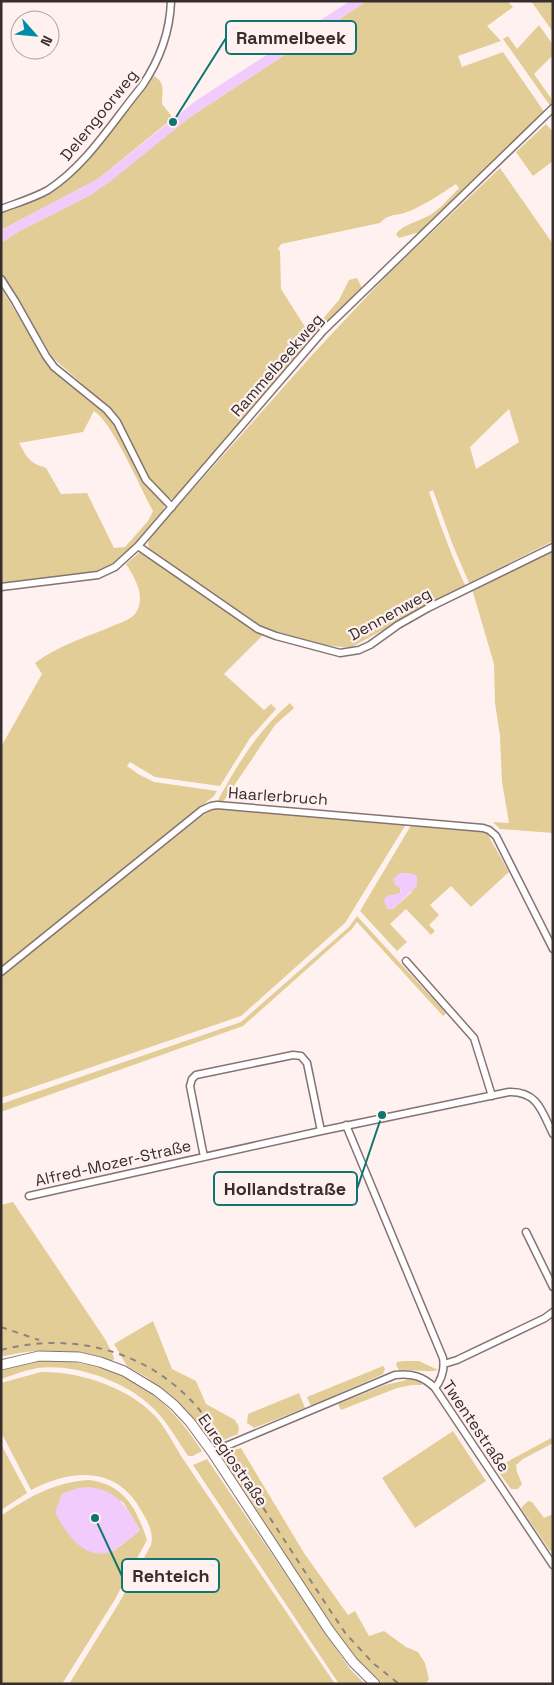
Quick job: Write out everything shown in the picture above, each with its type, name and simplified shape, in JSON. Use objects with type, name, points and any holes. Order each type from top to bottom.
[{"type":"main road","name":"Euregiostraße","points":[[1,1365],[39,1356],[79,1357],[124,1371],[157,1391],[174,1405],[190,1422],[212,1452],[329,1630],[353,1662],[375,1684]]},
{"type":"street","name":"Delengoorweg","points":[[1,209],[47,190],[73,170],[91,149],[150,74],[168,28],[171,1]]},
{"type":"street","name":"Rammelbeekweg","points":[[1,587],[98,575],[114,566],[138,546],[323,331],[553,108]]},
{"type":"street","points":[[1,279],[54,367],[107,410],[117,422],[146,480],[172,507]]},
{"type":"street","name":"Dennenweg","points":[[138,546],[258,629],[276,636],[345,653],[370,645],[398,625],[428,608],[553,547]]},
{"type":"street","name":"Haarlerbruch","points":[[1,972],[202,810],[211,806],[346,815],[489,830],[496,836],[553,949]]},
{"type":"street","points":[[406,961],[474,1038],[492,1096]]},
{"type":"street","name":"Alfred-Mozer-Straße","points":[[204,1157],[190,1086],[192,1079],[196,1075],[230,1067],[292,1055],[301,1056],[306,1063],[321,1131]]},
{"type":"street","name":"Alfred-Mozer-Straße","points":[[29,1196],[346,1125],[516,1092],[530,1096],[538,1106],[553,1134]]},
{"type":"street","points":[[346,1125],[444,1364],[441,1380],[435,1388]]},
{"type":"street","points":[[526,1232],[553,1286]]},
{"type":"street","points":[[444,1364],[457,1360],[545,1318],[553,1312]]},
{"type":"street","name":"Twentestraße","points":[[212,1452],[395,1375],[412,1374],[435,1388],[549,1555],[553,1565]]},
{"type":"shaded area","points":[[350,1],[367,1],[190,117],[111,181],[92,194],[18,232],[1,243],[1,230],[98,179],[197,100]]},
{"type":"shaded area","points":[[367,1],[507,1],[513,7],[487,26],[501,41],[458,56],[462,67],[503,52],[545,113],[420,232],[399,238],[396,234],[406,226],[430,215],[439,208],[459,188],[456,184],[418,207],[388,217],[380,223],[281,244],[278,249],[280,251],[281,289],[314,341],[174,498],[164,496],[149,480],[118,420],[107,406],[53,358],[1,273],[1,243],[18,232],[92,194],[190,117]]},
{"type":"shaded area","points":[[531,1],[553,1],[553,32]]},
{"type":"shaded area","points":[[539,25],[553,45],[553,55],[534,74],[553,101],[551,107],[503,39],[508,36],[517,49]]},
{"type":"shaded area","points":[[154,76],[162,85],[162,104],[173,118],[98,179],[1,230],[1,212],[63,181],[81,166]]},
{"type":"shaded area","points":[[546,124],[553,132],[553,161],[533,176],[516,152]]},
{"type":"shaded area","points":[[500,168],[553,244],[553,541],[469,583],[433,490],[429,492],[465,585],[352,647],[317,644],[289,637],[255,624],[149,548],[148,544],[149,539],[312,355],[389,273]],"holes":[[[509,409],[519,442],[476,469],[470,447]]]},
{"type":"shaded area","points":[[357,278],[362,288],[318,336],[314,329],[339,300],[349,280]]},
{"type":"shaded area","points":[[1,288],[44,358],[52,367],[100,405],[118,430],[137,469],[165,504],[163,510],[128,551],[112,565],[97,572],[1,584]],"holes":[[[94,411],[118,442],[153,511],[148,521],[125,547],[114,548],[87,493],[61,494],[46,468],[31,461],[19,443],[83,432]]]},
{"type":"shaded area","points":[[553,550],[553,833],[500,829],[493,822],[509,823],[502,782],[500,736],[495,703],[494,664],[472,589]]},
{"type":"shaded area","points":[[140,552],[146,554],[264,634],[224,674],[264,710],[271,704],[276,709],[250,738],[220,786],[155,777],[130,762],[127,766],[154,782],[217,791],[214,796],[1,967],[1,747],[42,674],[35,663],[79,639],[129,619],[135,614],[140,601],[140,595],[133,575],[126,564]]},
{"type":"shaded area","points":[[290,703],[294,708],[275,725],[223,802],[217,802],[232,775],[258,736],[278,713]]},
{"type":"shaded area","points":[[212,808],[408,821],[345,923],[241,1016],[1,1098],[1,976]]},
{"type":"shaded area","points":[[413,822],[484,828],[509,872],[471,907],[451,886],[430,905],[439,915],[429,925],[435,931],[431,935],[406,909],[390,924],[407,942],[397,951],[360,911]],"holes":[[[402,873],[412,874],[412,892],[393,909],[394,895],[400,893]]]},
{"type":"shaded area","points":[[398,874],[417,876],[417,886],[393,909],[387,909],[384,901],[386,896],[400,893],[401,889],[395,885],[393,880]]},
{"type":"shaded area","points":[[357,916],[446,1013],[443,1016],[357,922],[352,929],[243,1026],[1,1112],[1,1104],[241,1022],[349,927]]},
{"type":"shaded area","points":[[13,1202],[105,1339],[113,1355],[114,1359],[112,1361],[85,1354],[58,1351],[31,1351],[1,1355],[1,1205]]},
{"type":"shaded area","points":[[153,1321],[172,1369],[196,1381],[206,1404],[235,1420],[239,1427],[238,1434],[219,1442],[204,1437],[173,1398],[146,1377],[127,1366],[114,1344]]},
{"type":"shaded area","points":[[35,1361],[63,1361],[88,1365],[111,1371],[132,1381],[169,1410],[202,1451],[193,1456],[188,1456],[157,1412],[133,1392],[102,1377],[86,1372],[53,1367],[33,1369],[1,1379],[1,1368]]},
{"type":"shaded area","points":[[419,1361],[438,1370],[399,1370],[396,1365],[397,1362]]},
{"type":"shaded area","points":[[383,1366],[385,1369],[383,1374],[311,1406],[307,1397]]},
{"type":"shaded area","points":[[41,1372],[56,1372],[103,1383],[132,1398],[156,1417],[335,1684],[69,1684],[119,1603],[151,1545],[152,1536],[142,1512],[132,1497],[120,1486],[107,1479],[78,1475],[47,1483],[31,1490],[1,1432],[1,1383]]},
{"type":"shaded area","points":[[411,1379],[421,1382],[422,1385],[397,1388],[341,1410],[338,1404],[385,1385]]},
{"type":"shaded area","points":[[299,1393],[305,1408],[254,1428],[247,1423],[248,1414]]},
{"type":"shaded area","points":[[453,1431],[486,1481],[415,1528],[382,1478]]},
{"type":"shaded area","points":[[553,1437],[553,1443],[523,1459],[516,1465],[522,1484],[518,1489],[511,1489],[500,1474],[499,1469],[501,1465]]},
{"type":"shaded area","points":[[1,1444],[27,1493],[1,1510]]},
{"type":"shaded area","points":[[241,1448],[304,1553],[348,1615],[355,1611],[369,1636],[384,1631],[406,1647],[418,1652],[425,1663],[429,1679],[426,1684],[383,1684],[354,1656],[330,1624],[223,1465],[222,1453]]},
{"type":"shaded area","points":[[207,1459],[350,1669],[365,1684],[339,1684],[193,1465]]},
{"type":"shaded area","points":[[77,1481],[101,1482],[120,1493],[139,1518],[147,1540],[114,1601],[62,1684],[1,1684],[1,1516],[42,1492]],"holes":[[[79,1488],[123,1502],[140,1530],[114,1551],[62,1494]]]},
{"type":"shaded area","points":[[88,1487],[106,1491],[113,1495],[129,1512],[140,1530],[113,1551],[103,1554],[94,1553],[77,1544],[64,1528],[55,1512],[62,1494]]},
{"type":"shaded area","points":[[528,1501],[532,1502],[544,1518],[553,1514],[553,1551],[550,1551],[521,1508]]},
{"type":"railway","points":[[1,1327],[39,1340]]},
{"type":"railway","points":[[1,1350],[55,1343],[82,1345],[108,1350],[157,1372],[178,1388],[198,1408],[211,1426],[346,1634],[374,1664],[399,1684]]},
{"type":"place","name":"Rammelbeek","points":[[173,122]]},
{"type":"place","name":"Hollandstraße","points":[[382,1115]]},
{"type":"place","name":"Rehteich","points":[[95,1518]]}]
